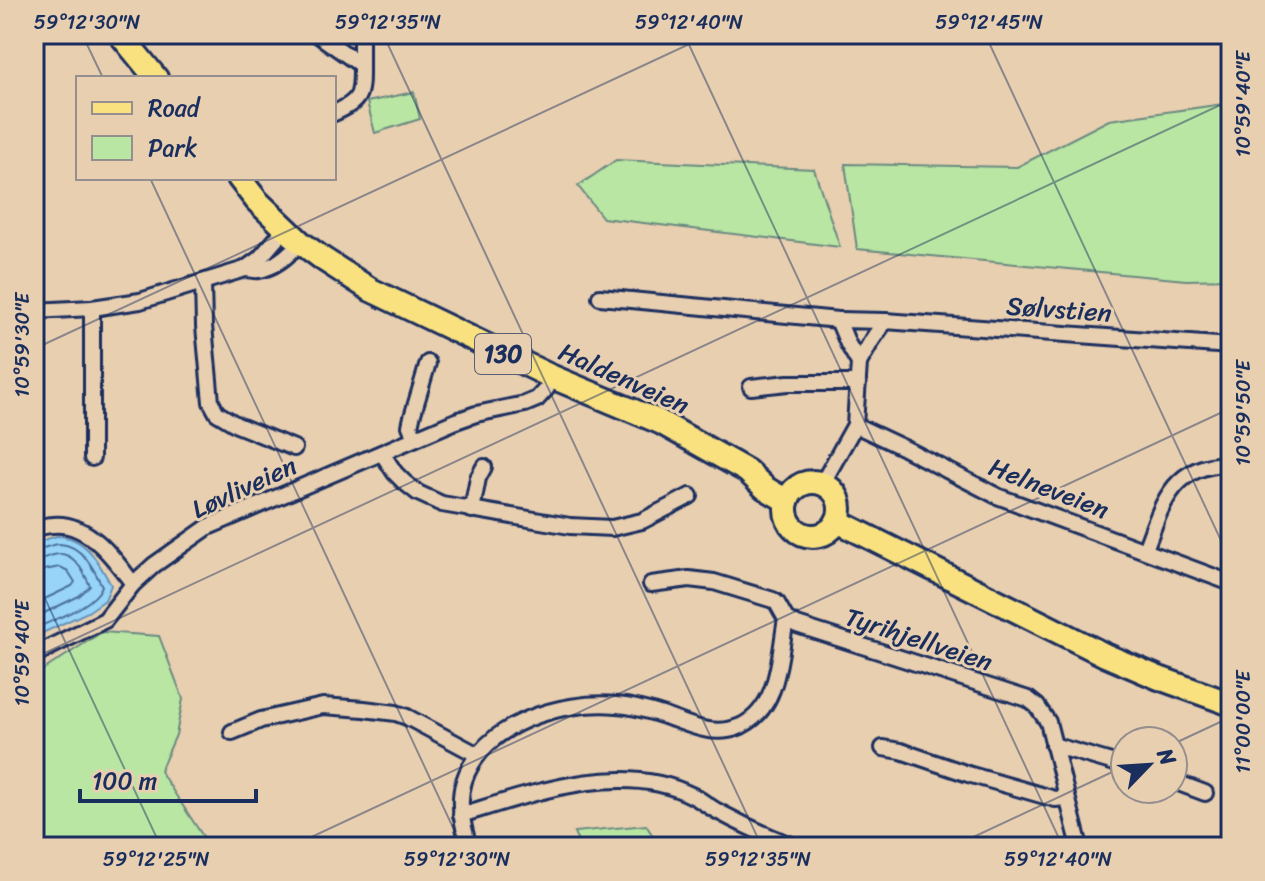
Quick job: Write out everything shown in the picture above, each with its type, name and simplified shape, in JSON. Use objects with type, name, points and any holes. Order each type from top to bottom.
[{"type":"main road","points":[[120,34],[154,76]]},
{"type":"main road","name":"Haldenveien","points":[[241,180],[292,235],[371,290],[550,376],[660,422],[747,471],[765,488],[787,501]]},
{"type":"main road","points":[[811,482],[822,484],[836,495],[840,512],[837,521],[824,534],[805,535],[789,523],[785,512],[787,501],[792,491],[801,485],[811,482]]},
{"type":"main road","points":[[837,521],[1105,655],[1231,704]]},
{"type":"street","points":[[317,34],[361,65]]},
{"type":"street","points":[[336,112],[348,107],[361,91],[361,34]]},
{"type":"street","points":[[34,311],[92,308],[140,301],[245,269],[292,235]]},
{"type":"street","points":[[203,282],[211,402],[217,413],[237,425],[294,448]]},
{"type":"street","name":"Sølvstien","points":[[600,297],[838,320],[1231,346]]},
{"type":"street","points":[[92,308],[92,458]]},
{"type":"street","points":[[838,320],[859,363]]},
{"type":"street","points":[[822,484],[855,425],[859,363],[885,321]]},
{"type":"street","points":[[415,438],[410,426],[428,363]]},
{"type":"street","name":"Løvliveien","points":[[34,655],[105,620],[133,584],[154,565],[208,527],[476,414],[537,399],[547,388],[550,376]]},
{"type":"street","points":[[751,387],[788,383],[858,383]]},
{"type":"street","name":"Helneveien","points":[[855,425],[997,496],[1231,583]]},
{"type":"street","points":[[382,453],[395,473],[418,493],[442,504],[570,526],[612,528],[642,521],[690,496]]},
{"type":"street","points":[[1145,550],[1174,485],[1181,478],[1207,466],[1231,464]]},
{"type":"street","points":[[472,510],[478,478],[484,467]]},
{"type":"street","points":[[34,529],[55,524],[82,530],[116,560],[133,584]]},
{"type":"street","name":"Tyrihjellveien","points":[[651,584],[689,579],[714,582],[773,600],[786,619],[797,625],[1028,699],[1044,713],[1048,722],[1080,847]]},
{"type":"street","points":[[469,847],[461,815],[464,781],[478,755],[496,737],[516,724],[539,715],[580,707],[617,705],[705,730],[719,731],[741,726],[762,710],[773,688],[786,619]]},
{"type":"street","points":[[232,732],[261,720],[323,706],[353,708],[407,717],[478,755]]},
{"type":"street","points":[[1053,745],[1109,761]]},
{"type":"street","points":[[883,748],[1055,799],[1066,798]]},
{"type":"street","points":[[461,815],[580,783],[656,783],[690,795],[765,836],[796,847]]},
{"type":"street","points":[[1189,787],[1205,793]]},
{"type":"green space","points":[[414,92],[420,119],[375,133],[367,102]]},
{"type":"green space","points":[[1231,103],[1231,279],[1186,280],[857,249],[845,164],[1017,167],[1109,120]]},
{"type":"green space","points":[[616,160],[814,169],[840,247],[603,218],[578,186]]},
{"type":"green space","points":[[102,632],[159,636],[183,699],[176,735],[160,771],[210,847],[34,847],[34,676]]},
{"type":"green space","points":[[646,825],[660,847],[580,847],[574,832]]},
{"type":"green space","points":[[311,841],[311,847],[217,847]]},
{"type":"water","points":[[57,536],[76,541],[90,552],[111,585],[105,600],[88,612],[34,637],[34,543]]},
{"type":"waterway","points":[[73,644],[82,639]]}]
